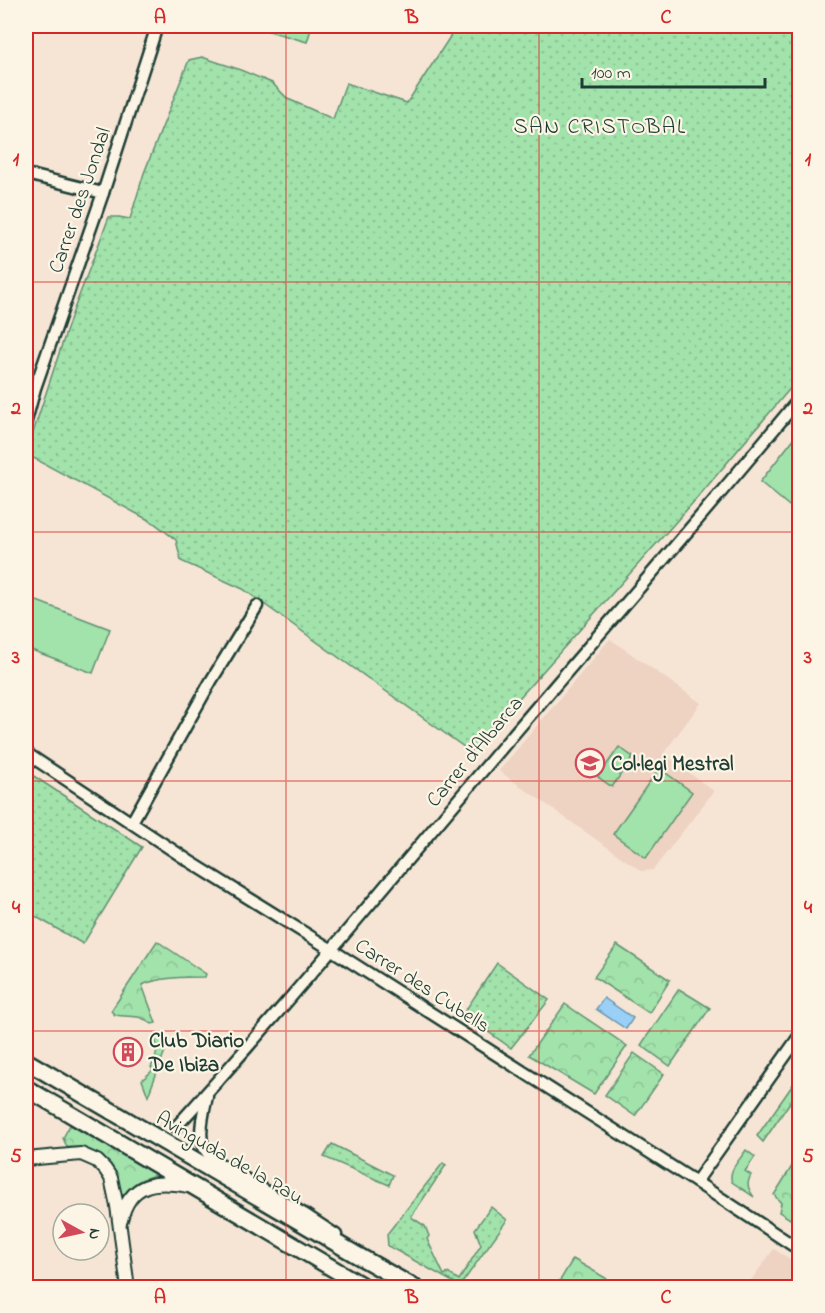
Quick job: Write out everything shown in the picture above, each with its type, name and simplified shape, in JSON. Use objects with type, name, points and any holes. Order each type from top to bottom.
[{"type":"main road","name":"Avinguda de la Pau","points":[[26,1061],[415,1287]]},
{"type":"main road","name":"Avinguda de la Pau","points":[[26,1088],[366,1287]]},
{"type":"street","name":"Carrer des Jondal","points":[[26,421],[35,388],[103,193],[157,26]]},
{"type":"street","points":[[26,174],[103,193]]},
{"type":"street","name":"Carrer d'Albarca","points":[[176,1127],[332,950],[800,398]]},
{"type":"street","points":[[132,822],[256,606]]},
{"type":"street","name":"Carrer des Cubells","points":[[26,753],[189,861],[800,1250]]},
{"type":"street","points":[[696,1182],[800,1035]]},
{"type":"street","points":[[207,1093],[202,1134],[203,1146],[212,1159],[347,1242],[355,1254]]},
{"type":"street","points":[[26,1159],[81,1154],[97,1161],[105,1169],[111,1178],[121,1224],[128,1287]]},
{"type":"street","points":[[121,1224],[128,1200],[143,1187],[162,1183],[195,1188]]},
{"type":"shaded area","name":"Col·legi Mestral","points":[[610,639],[701,703],[663,754],[714,791],[653,870],[641,871],[499,771]]},
{"type":"shaded area","points":[[774,1249],[799,1265],[799,1287],[746,1287]]},
{"type":"green space","points":[[263,26],[312,26],[307,42],[262,29]]},
{"type":"green space","points":[[457,26],[800,26],[799,378],[698,497],[471,752],[243,589],[181,561],[176,540],[154,523],[26,454],[71,317],[109,217],[130,219],[144,173],[189,60],[202,57],[238,69],[272,83],[288,99],[333,119],[346,83],[407,103]]},
{"type":"green space","points":[[799,432],[799,514],[760,482]]},
{"type":"green space","points":[[26,588],[30,589],[29,598],[110,629],[93,673],[26,648]]},
{"type":"green space","points":[[619,747],[633,757],[612,787],[598,777]]},
{"type":"green space","points":[[659,768],[692,792],[646,858],[613,834]]},
{"type":"green space","points":[[26,771],[142,847],[83,944],[26,911]]},
{"type":"green space","points":[[157,941],[206,974],[205,977],[165,979],[142,985],[156,1023],[152,1024],[139,1017],[115,1015],[111,1011]]},
{"type":"green space","points":[[617,945],[670,980],[649,1013],[594,977]]},
{"type":"green space","points":[[497,963],[549,1000],[511,1048],[463,1014]]},
{"type":"green space","points":[[679,989],[710,1008],[670,1066],[641,1045]]},
{"type":"green space","points":[[565,1004],[627,1046],[594,1094],[529,1055]]},
{"type":"green space","points":[[161,1034],[168,1043],[148,1096],[142,1080],[153,1070],[151,1067],[157,1049],[155,1037]]},
{"type":"green space","points":[[634,1053],[664,1074],[635,1116],[605,1095]]},
{"type":"green space","points":[[799,1076],[799,1089],[763,1142],[757,1136]]},
{"type":"green space","points":[[70,1125],[158,1174],[136,1183],[122,1202],[110,1170],[99,1155],[90,1150],[67,1147],[63,1138]]},
{"type":"green space","points":[[332,1144],[393,1175],[389,1185],[324,1157]]},
{"type":"green space","points":[[746,1150],[755,1157],[745,1171],[751,1175],[748,1186],[754,1197],[732,1182],[731,1178],[733,1170]]},
{"type":"green space","points":[[799,1155],[800,1222],[798,1224],[779,1212],[781,1203],[774,1195]]},
{"type":"green space","points":[[443,1163],[446,1165],[411,1217],[425,1226],[429,1236],[427,1239],[444,1275],[448,1273],[459,1280],[481,1245],[475,1229],[491,1207],[507,1220],[460,1286],[388,1246],[387,1234]]},
{"type":"green space","points":[[573,1259],[621,1287],[556,1287]]},
{"type":"water","points":[[604,998],[633,1018],[626,1029],[596,1009]]},
{"type":"place","name":"Col·legi Mestral","points":[[590,763]]},
{"type":"place","name":"Club Diario De Ibiza","points":[[128,1052]]},
{"type":"district","name":"SAN CRISTOBAL","points":[[600,125]]}]
